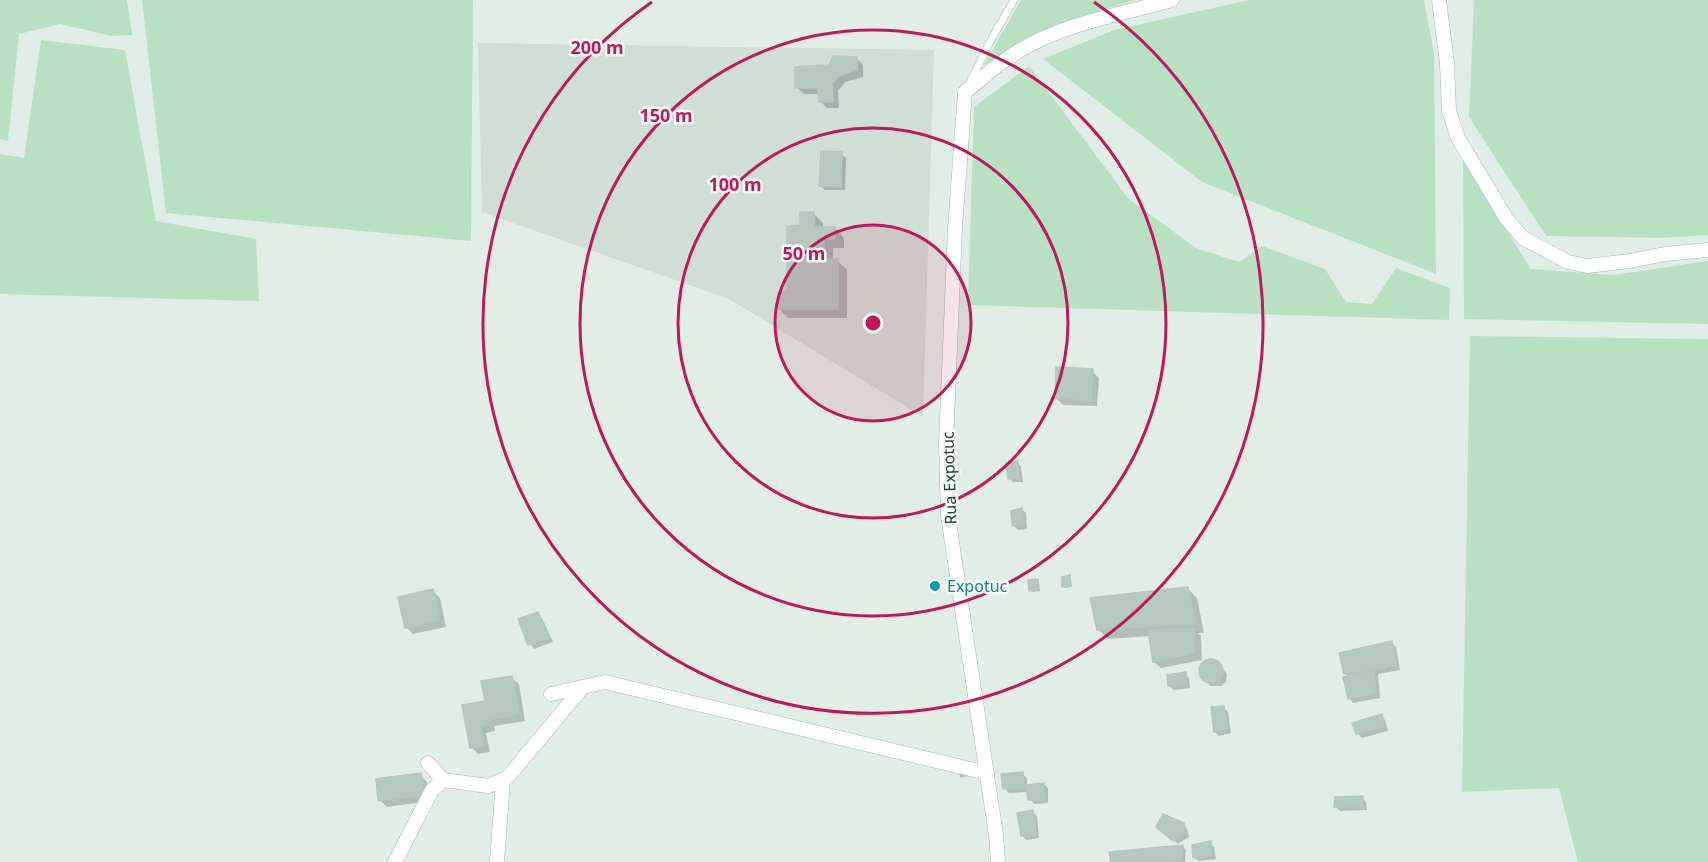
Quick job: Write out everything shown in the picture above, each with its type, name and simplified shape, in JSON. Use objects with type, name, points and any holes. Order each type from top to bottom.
[{"type":"street","points":[[965,92],[1009,57],[1055,34],[1082,24],[1172,0]]},
{"type":"street","points":[[1439,0],[1447,63],[1449,111],[1458,138],[1506,218],[1523,238],[1568,262],[1587,266],[1708,250]]},
{"type":"street","name":"Rua Expotuc","points":[[965,92],[955,228],[946,444],[948,516],[987,773],[998,862]]},
{"type":"street","points":[[551,694],[605,682],[987,773]]},
{"type":"street","points":[[428,763],[443,780],[489,786],[503,780],[584,687]]},
{"type":"street","points":[[395,862],[432,790],[443,780]]},
{"type":"street","points":[[497,862],[503,780]]},
{"type":"lane","points":[[965,92],[1014,0]]},
{"type":"shaded area","points":[[478,43],[934,50],[923,417],[729,299],[482,212]]},
{"type":"green space","points":[[0,0],[127,0],[132,35],[112,36],[60,24],[19,34],[8,141],[0,139]]},
{"type":"green space","points":[[142,0],[473,0],[471,241],[166,213]]},
{"type":"green space","points":[[1021,0],[1135,0],[1054,25],[983,66]]},
{"type":"green space","points":[[1249,0],[1424,0],[1434,52],[1436,274],[1202,182],[1043,59],[1114,30]]},
{"type":"green space","points":[[1474,0],[1708,0],[1708,235],[1661,238],[1546,236],[1469,117]]},
{"type":"green space","points":[[41,40],[125,50],[156,221],[256,239],[259,301],[0,294],[0,154],[24,158]]},
{"type":"green space","points":[[1029,66],[1128,198],[1196,248],[1239,262],[1262,246],[1325,269],[1346,302],[1372,304],[1396,268],[1450,288],[1449,320],[968,305],[974,107]]},
{"type":"green space","points":[[1463,160],[1531,269],[1613,275],[1708,261],[1708,324],[1464,319]]},
{"type":"green space","points":[[1470,336],[1708,339],[1708,862],[1578,862],[1559,788],[1462,792]]},
{"type":"building","points":[[833,56],[857,57],[857,70],[838,76],[832,84],[833,102],[819,102],[818,88],[795,88],[795,67],[829,65]]},
{"type":"building","points":[[821,151],[842,152],[841,187],[819,186]]},
{"type":"building","points":[[800,212],[814,212],[814,227],[835,227],[835,239],[824,239],[824,259],[838,259],[838,309],[777,309],[778,292],[787,292],[787,226],[800,226]]},
{"type":"building","points":[[1056,367],[1093,369],[1091,400],[1055,398]]},
{"type":"building","points":[[1018,461],[1019,478],[1008,479],[1006,463]]},
{"type":"building","points":[[1022,508],[1024,525],[1012,526],[1011,511]]},
{"type":"building","points":[[1070,575],[1071,586],[1062,587],[1062,577]]},
{"type":"building","points":[[1038,579],[1039,589],[1029,591],[1028,580]]},
{"type":"building","points":[[1188,587],[1196,624],[1097,630],[1090,598]]},
{"type":"building","points":[[433,589],[440,620],[405,628],[398,597]]},
{"type":"building","points":[[538,612],[550,638],[528,645],[518,619]]},
{"type":"building","points":[[1194,628],[1195,653],[1153,662],[1148,630]]},
{"type":"building","points":[[1392,641],[1397,666],[1344,674],[1339,653]]},
{"type":"building","points":[[1211,659],[1220,662],[1223,671],[1220,680],[1211,683],[1202,680],[1199,671],[1202,662]]},
{"type":"building","points":[[1374,670],[1376,694],[1348,699],[1343,677]]},
{"type":"building","points":[[1186,672],[1186,684],[1168,686],[1167,675]]},
{"type":"building","points":[[512,676],[519,714],[487,720],[488,725],[480,726],[484,745],[470,748],[462,705],[485,701],[481,681]]},
{"type":"building","points":[[1224,706],[1227,729],[1214,732],[1211,707]]},
{"type":"building","points":[[1382,714],[1384,727],[1356,734],[1352,723]]},
{"type":"building","points":[[1023,772],[1024,788],[1003,789],[1001,774]]},
{"type":"building","points":[[421,773],[424,795],[378,801],[376,779]]},
{"type":"building","points":[[1044,783],[1044,800],[1028,800],[1026,785]]},
{"type":"building","points":[[1363,796],[1363,807],[1334,807],[1335,797]]},
{"type":"building","points":[[1033,810],[1036,834],[1021,836],[1017,813]]},
{"type":"building","points":[[1163,814],[1184,823],[1185,833],[1173,841],[1156,827]]},
{"type":"building","points":[[1211,841],[1212,855],[1193,858],[1192,845]]},
{"type":"building","points":[[1183,845],[1181,861],[1111,862],[1109,852]]},
{"type":"place","name":"Expotuc","points":[[935,586]]}]
